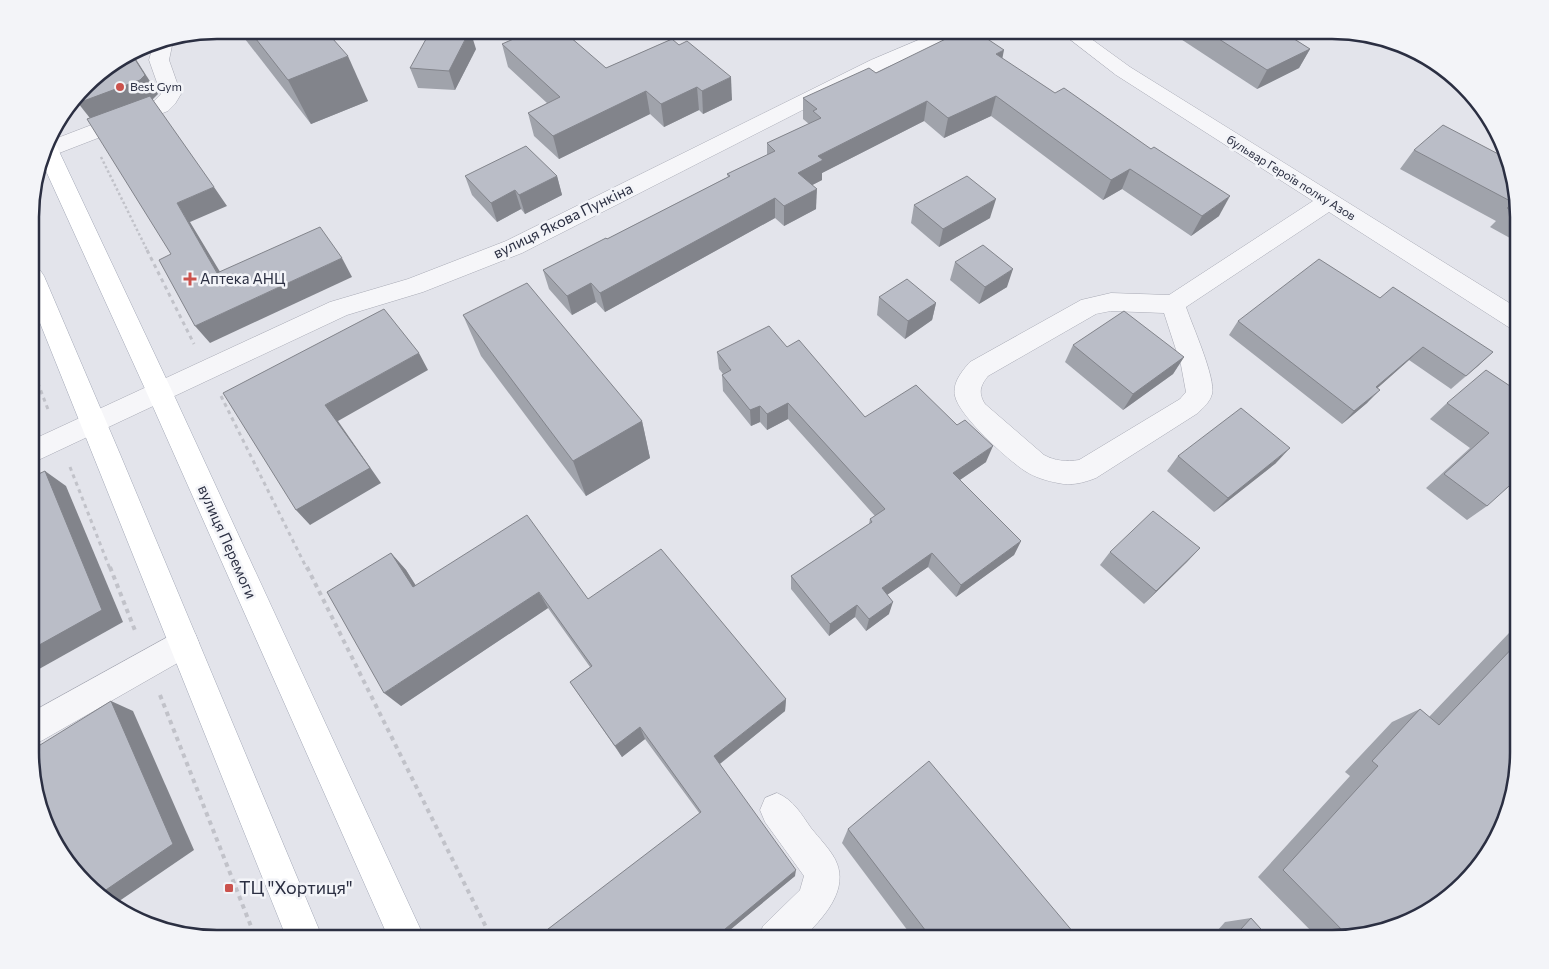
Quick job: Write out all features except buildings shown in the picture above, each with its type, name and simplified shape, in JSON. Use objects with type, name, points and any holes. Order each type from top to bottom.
[{"type":"main road","name":"вулиця Перемоги","points":[[49,156],[159,391],[403,930]]},
{"type":"main road","points":[[39,292],[94,422],[301,930]]},
{"type":"street","name":"вулиця Якова Пункіна","points":[[94,422],[339,308],[415,286],[514,248],[878,64],[937,39]]},
{"type":"street","name":"бульвар Героїв полку Азов","points":[[1079,39],[1122,71],[1510,315]]},
{"type":"street","points":[[53,147],[161,106],[168,100],[171,94],[159,60],[162,47]]},
{"type":"street","points":[[1173,304],[1197,373],[1200,385],[1199,396],[1189,406],[1086,470],[1076,473],[1054,472],[1034,463],[971,406],[967,389],[973,375],[979,369],[1090,306],[1112,302],[1173,304],[1328,202]]},
{"type":"street","points":[[39,449],[94,422]]},
{"type":"street","points":[[39,725],[184,642]]},
{"type":"street","points":[[777,810],[822,871],[820,891],[814,903],[786,930]]},
{"type":"path","points":[[89,134],[488,930]]},
{"type":"place","name":"Best Gym","points":[[120,87]]},
{"type":"place","name":"Аптека АНЦ","points":[[190,279]]},
{"type":"place","name":"ТЦ \"Хортиця\"","points":[[229,888]]}]
